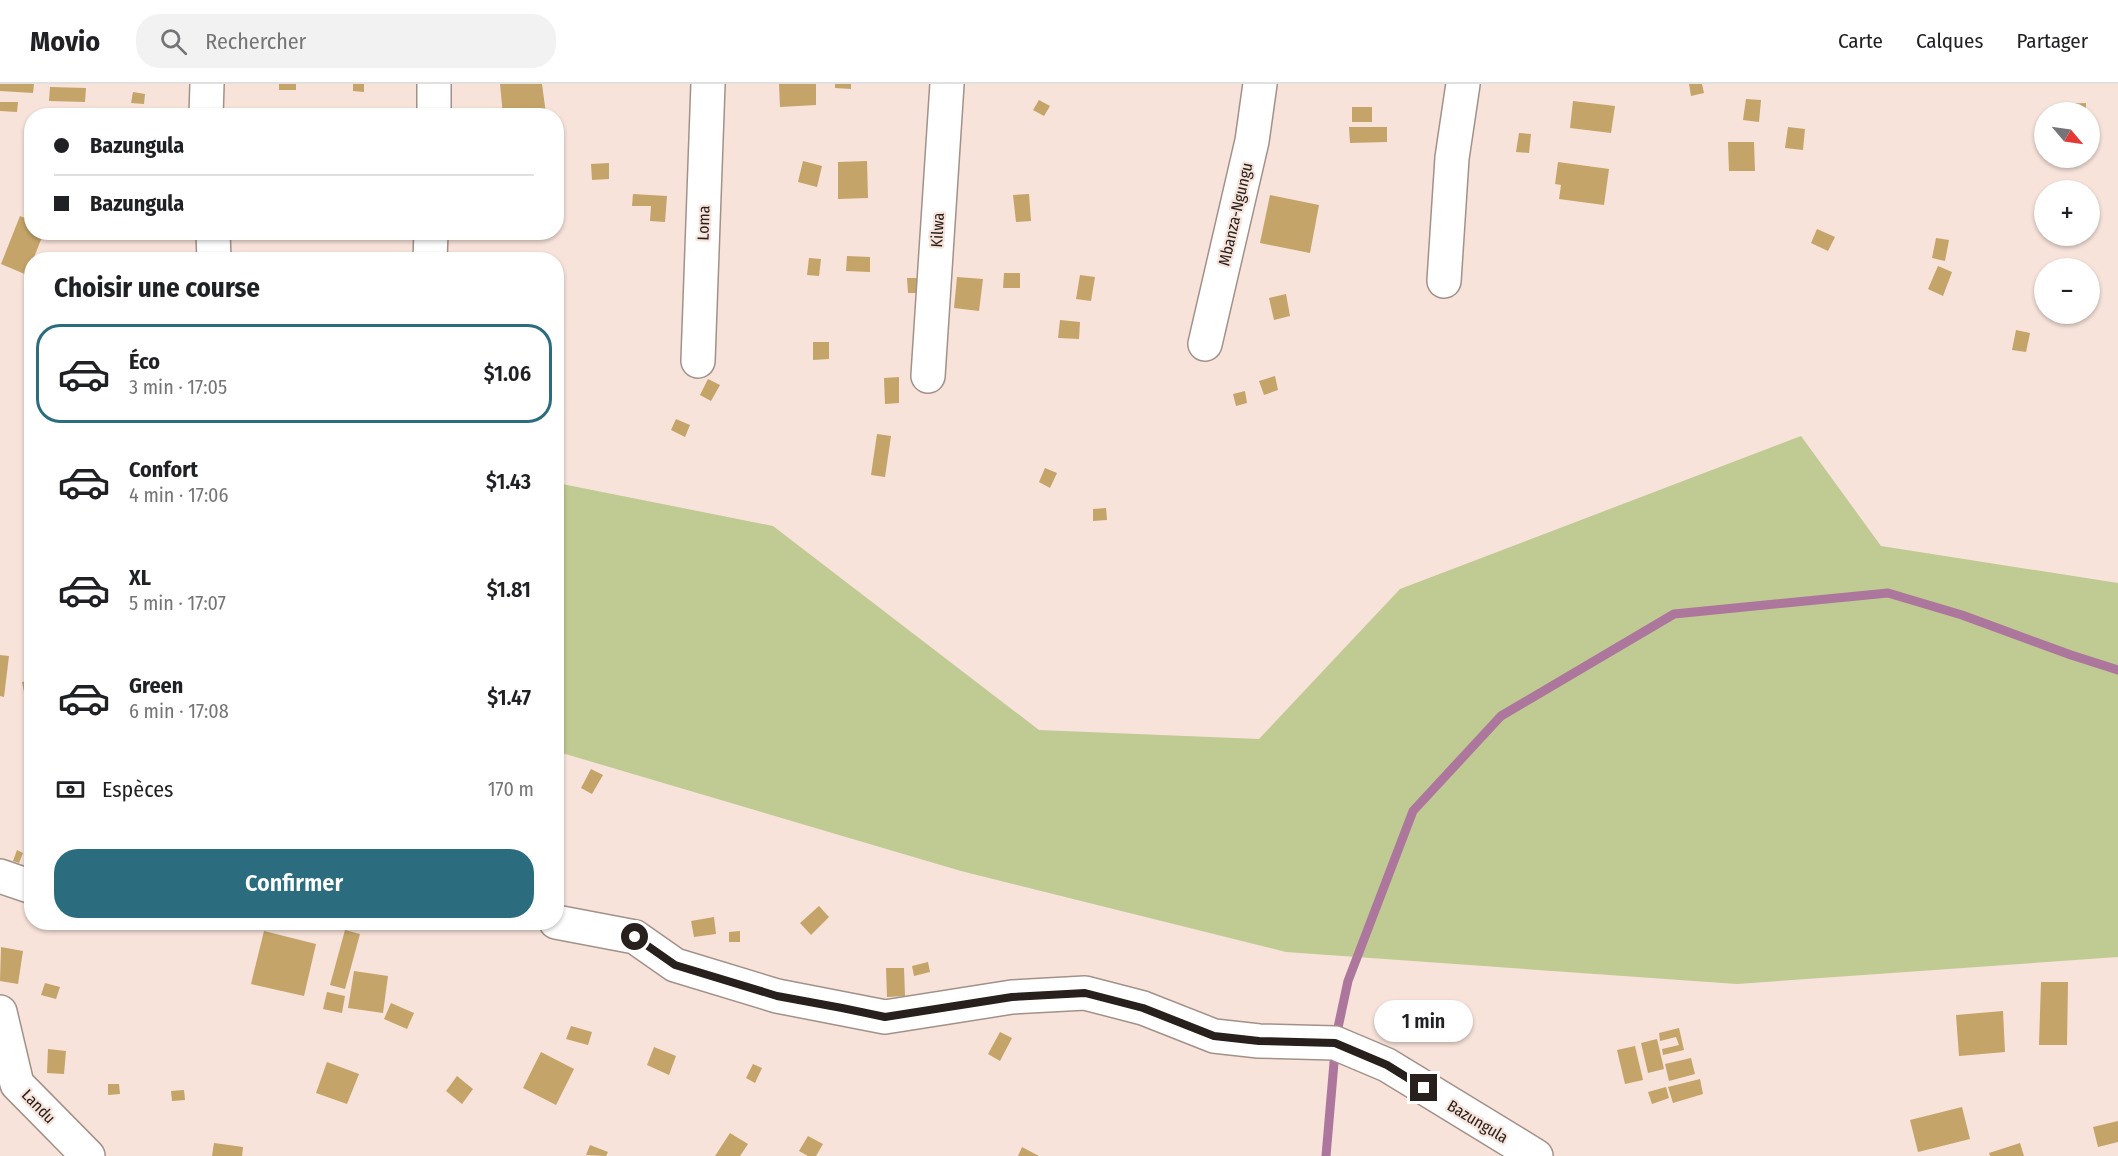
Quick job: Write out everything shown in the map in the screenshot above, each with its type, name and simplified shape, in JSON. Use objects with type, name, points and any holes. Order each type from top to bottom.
[{"type":"street","points":[[207,84],[207,108]]},
{"type":"street","points":[[434,84],[434,108]]},
{"type":"street","name":"Loma","points":[[698,361],[708,84]]},
{"type":"street","name":"Kilwa","points":[[928,376],[947,84]]},
{"type":"street","name":"Mbanza-Ngungu","points":[[1205,344],[1252,141],[1260,84]]},
{"type":"street","points":[[1444,281],[1452,158],[1463,84]]},
{"type":"street","points":[[0,876],[24,884]]},
{"type":"street","name":"Bazungula","points":[[564,924],[635,937],[675,965],[777,996],[885,1017],[1012,997],[1085,993],[1143,1008],[1214,1036],[1259,1041],[1335,1043],[1387,1065],[1536,1156]]},
{"type":"street","name":"Landu","points":[[0,1012],[17,1084],[76,1152]]},
{"type":"green space","points":[[1801,436],[1881,546],[2118,583],[2118,957],[1737,984],[1286,952],[961,871],[564,754],[564,484],[773,526],[1039,730],[1259,739],[1400,589]]},
{"type":"building","points":[[0,84],[34,84],[33,93],[0,91]]},
{"type":"building","points":[[279,84],[296,84],[296,90],[279,90]]},
{"type":"building","points":[[353,84],[364,84],[364,92],[353,91]]},
{"type":"building","points":[[500,84],[542,84],[545,108],[502,108]]},
{"type":"building","points":[[779,84],[816,84],[816,105],[780,107]]},
{"type":"building","points":[[835,84],[851,84],[851,89],[835,88]]},
{"type":"building","points":[[1689,84],[1702,84],[1704,93],[1691,96]]},
{"type":"building","points":[[50,87],[86,88],[85,102],[49,101]]},
{"type":"building","points":[[133,92],[145,94],[144,104],[131,103]]},
{"type":"building","points":[[1746,99],[1761,100],[1759,122],[1743,120]]},
{"type":"building","points":[[1039,100],[1050,106],[1044,116],[1033,110]]},
{"type":"building","points":[[1573,101],[1615,106],[1611,133],[1570,128]]},
{"type":"building","points":[[0,102],[18,102],[17,112],[0,111]]},
{"type":"building","points":[[1352,107],[1372,107],[1372,122],[1352,122]]},
{"type":"building","points":[[1349,127],[1387,127],[1387,142],[1350,143]]},
{"type":"building","points":[[1788,127],[1805,129],[1803,150],[1785,148]]},
{"type":"building","points":[[1519,133],[1531,134],[1529,153],[1516,152]]},
{"type":"building","points":[[1728,142],[1754,142],[1755,171],[1729,171]]},
{"type":"building","points":[[803,161],[822,166],[817,187],[798,182]]},
{"type":"building","points":[[867,161],[868,198],[838,199],[838,162]]},
{"type":"building","points":[[1558,162],[1609,169],[1604,205],[1559,199],[1561,185],[1555,184]]},
{"type":"building","points":[[609,163],[609,179],[592,180],[591,164]]},
{"type":"building","points":[[633,194],[667,196],[665,222],[650,221],[651,206],[632,206]]},
{"type":"building","points":[[1029,194],[1031,221],[1016,222],[1013,195]]},
{"type":"building","points":[[1270,195],[1319,205],[1310,253],[1260,243]]},
{"type":"building","points":[[20,216],[24,218],[24,240],[41,240],[36,252],[24,252],[24,274],[1,264]]},
{"type":"building","points":[[1817,229],[1835,237],[1828,251],[1811,243]]},
{"type":"building","points":[[1936,238],[1949,240],[1945,261],[1932,258]]},
{"type":"building","points":[[847,256],[870,257],[870,272],[846,271]]},
{"type":"building","points":[[809,258],[821,259],[819,276],[807,275]]},
{"type":"building","points":[[1938,266],[1952,272],[1943,296],[1928,289]]},
{"type":"building","points":[[1004,273],[1020,273],[1020,288],[1003,288]]},
{"type":"building","points":[[1080,275],[1095,277],[1091,301],[1076,299]]},
{"type":"building","points":[[957,277],[983,279],[979,311],[954,308]]},
{"type":"building","points":[[907,278],[922,278],[922,293],[908,293]]},
{"type":"building","points":[[1286,294],[1290,316],[1274,320],[1269,298]]},
{"type":"building","points":[[1060,320],[1080,322],[1079,339],[1058,338]]},
{"type":"building","points":[[2016,330],[2030,333],[2026,352],[2012,350]]},
{"type":"building","points":[[813,342],[829,342],[829,359],[813,360]]},
{"type":"building","points":[[1275,376],[1278,390],[1264,395],[1259,381]]},
{"type":"building","points":[[899,377],[899,403],[885,404],[884,378]]},
{"type":"building","points":[[708,379],[720,385],[711,401],[700,395]]},
{"type":"building","points":[[1245,391],[1247,403],[1236,406],[1233,394]]},
{"type":"building","points":[[676,419],[690,425],[685,437],[671,430]]},
{"type":"building","points":[[877,434],[891,436],[885,477],[871,475]]},
{"type":"building","points":[[1045,468],[1057,473],[1050,488],[1039,482]]},
{"type":"building","points":[[1106,508],[1107,520],[1093,521],[1093,509]]},
{"type":"building","points":[[0,655],[9,656],[4,697],[0,696]]},
{"type":"building","points":[[591,769],[603,775],[592,794],[581,788]]},
{"type":"building","points":[[17,850],[23,853],[19,863],[13,861]]},
{"type":"building","points":[[819,906],[829,917],[811,935],[800,923]]},
{"type":"building","points":[[714,917],[716,934],[694,937],[691,921]]},
{"type":"building","points":[[345,930],[360,934],[345,989],[330,985]]},
{"type":"building","points":[[264,931],[316,944],[304,996],[251,984]]},
{"type":"building","points":[[740,931],[740,942],[729,942],[729,932]]},
{"type":"building","points":[[1,947],[23,951],[18,984],[0,981]]},
{"type":"building","points":[[928,962],[930,972],[914,976],[912,966]]},
{"type":"building","points":[[886,968],[904,968],[905,996],[887,997]]},
{"type":"building","points":[[354,971],[388,976],[383,1013],[348,1008]]},
{"type":"building","points":[[2041,982],[2068,982],[2067,1045],[2039,1045]]},
{"type":"building","points":[[45,983],[60,987],[56,999],[41,995]]},
{"type":"building","points":[[327,992],[345,996],[342,1013],[323,1009]]},
{"type":"building","points":[[391,1003],[414,1013],[407,1029],[384,1019]]},
{"type":"building","points":[[2003,1011],[2005,1052],[1959,1056],[1956,1015]]},
{"type":"building","points":[[571,1026],[592,1032],[588,1045],[566,1039]]},
{"type":"building","points":[[1679,1028],[1684,1050],[1663,1055],[1662,1049],[1679,1045],[1676,1037],[1660,1041],[1659,1033]]},
{"type":"building","points":[[1000,1032],[1012,1038],[1000,1061],[988,1054]]},
{"type":"building","points":[[1657,1039],[1664,1069],[1648,1073],[1641,1043]]},
{"type":"building","points":[[1635,1046],[1643,1080],[1625,1084],[1617,1050]]},
{"type":"building","points":[[654,1047],[676,1056],[669,1075],[647,1065]]},
{"type":"building","points":[[48,1049],[66,1051],[64,1074],[47,1073]]},
{"type":"building","points":[[541,1052],[574,1069],[556,1105],[523,1088]]},
{"type":"building","points":[[1691,1058],[1695,1074],[1669,1081],[1665,1064]]},
{"type":"building","points":[[327,1062],[359,1074],[347,1104],[316,1093]]},
{"type":"building","points":[[753,1064],[762,1068],[755,1083],[746,1078]]},
{"type":"building","points":[[457,1076],[473,1089],[462,1104],[446,1091]]},
{"type":"building","points":[[1700,1079],[1703,1094],[1673,1103],[1668,1087]]},
{"type":"building","points":[[108,1084],[119,1084],[120,1094],[108,1095]]},
{"type":"building","points":[[1666,1087],[1669,1098],[1652,1104],[1648,1092]]},
{"type":"building","points":[[184,1090],[185,1100],[172,1101],[171,1091]]},
{"type":"building","points":[[1962,1107],[1970,1139],[1918,1152],[1910,1120]]},
{"type":"building","points":[[2118,1121],[2118,1142],[2098,1147],[2093,1127]]},
{"type":"building","points":[[730,1133],[748,1144],[740,1156],[715,1156]]},
{"type":"building","points":[[808,1136],[823,1144],[816,1156],[808,1156],[799,1151]]},
{"type":"building","points":[[214,1143],[243,1147],[242,1156],[212,1156]]},
{"type":"building","points":[[2020,1143],[2024,1156],[1990,1156],[1989,1153]]},
{"type":"building","points":[[590,1145],[608,1152],[606,1156],[586,1155]]},
{"type":"building","points":[[1022,1147],[1039,1156],[1018,1156]]},
{"type":"waterway","points":[[1336,1037],[1348,981],[1413,811],[1501,716],[1674,614],[1888,593],[1962,615],[2118,670]]},
{"type":"waterway","points":[[1326,1156],[1335,1051]]},
{"type":"route","points":[[635,937],[675,965],[777,996],[885,1017],[1012,997],[1085,993],[1143,1008],[1214,1036],[1259,1041],[1335,1043],[1387,1065],[1424,1088]]}]
